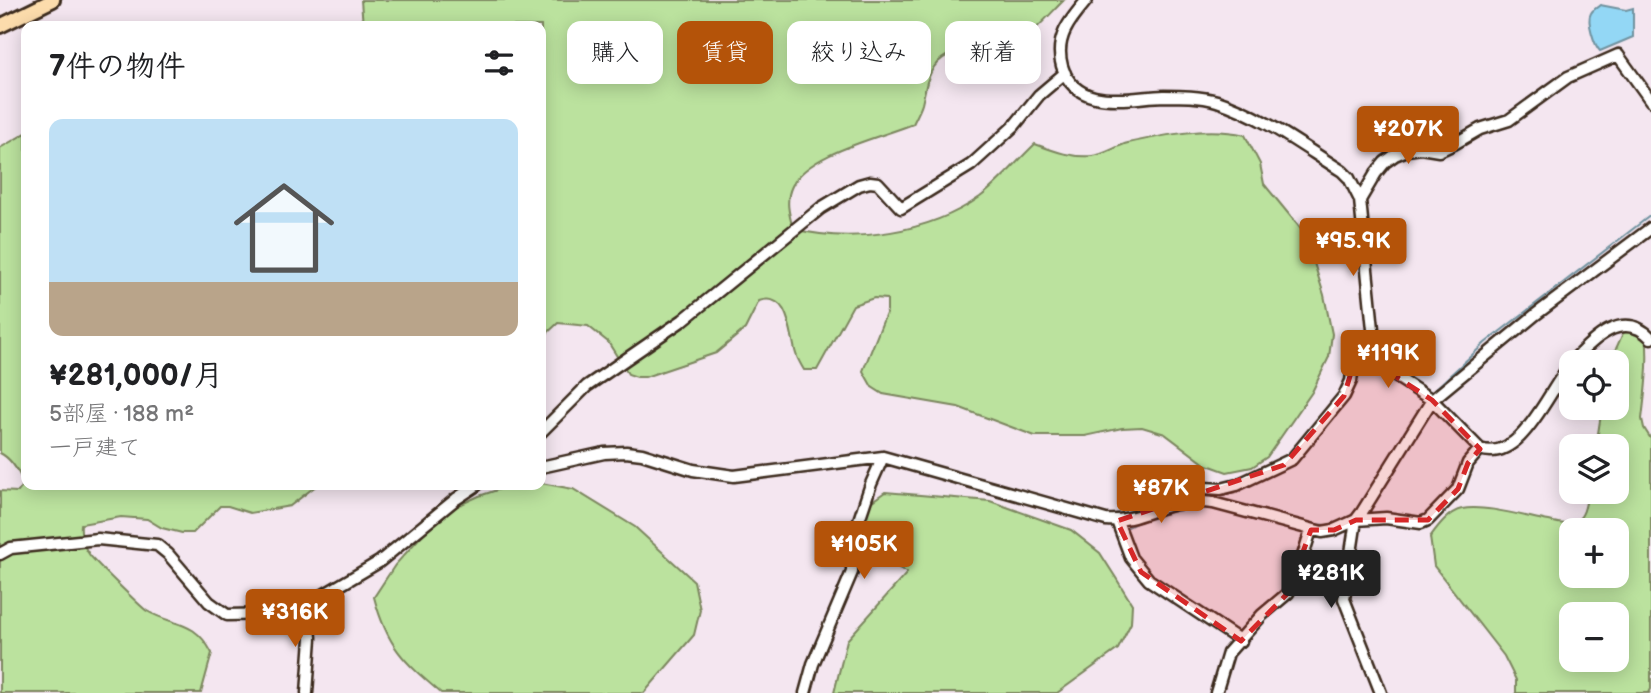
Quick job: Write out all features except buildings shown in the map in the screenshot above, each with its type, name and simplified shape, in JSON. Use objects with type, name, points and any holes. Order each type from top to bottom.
[{"type":"main road","points":[[0,26],[53,0]]},
{"type":"street","points":[[1087,0],[1069,22],[1060,41],[1061,63],[1065,73],[1078,89],[1097,98],[1181,96],[1213,100],[1239,108],[1342,171],[1349,178],[1360,200],[1377,350],[1386,368],[1432,400],[1480,449],[1502,450],[1517,440],[1537,417],[1559,380]]},
{"type":"street","points":[[1360,200],[1376,173],[1395,155],[1421,148],[1439,151],[1480,129],[1509,120],[1568,77],[1618,55],[1651,101]]},
{"type":"street","points":[[546,427],[587,386],[683,320],[821,208],[859,185],[870,182],[878,183],[901,208],[971,165],[1014,126],[1039,95],[1065,73]]},
{"type":"street","points":[[1381,693],[1344,599],[1356,520],[1370,502],[1432,400],[1535,315],[1651,228]]},
{"type":"street","points":[[1586,350],[1607,330],[1636,327],[1651,338]]},
{"type":"street","points":[[546,466],[604,453],[626,452],[642,454],[693,470],[734,476],[883,457],[1091,517],[1118,521],[1195,496],[1205,488],[1221,489],[1237,485],[1284,465],[1344,396],[1351,381],[1353,366],[1377,350]]},
{"type":"street","points":[[1195,496],[1311,530],[1334,530],[1356,520],[1386,518],[1421,523],[1428,520],[1458,489],[1468,463],[1480,449]]},
{"type":"street","points":[[805,693],[813,664],[852,572],[852,541],[870,484],[883,457]]},
{"type":"street","points":[[0,554],[10,548],[98,539],[157,545],[209,602],[227,615],[282,614],[308,604],[379,562],[470,490]]},
{"type":"street","points":[[1118,521],[1131,558],[1149,580],[1241,640]]},
{"type":"street","points":[[1216,693],[1228,653],[1262,615],[1288,593],[1296,578],[1311,530]]},
{"type":"street","points":[[307,693],[311,638],[308,604]]},
{"type":"highlighted area","points":[[1377,350],[1395,376],[1432,400],[1480,449],[1468,463],[1458,489],[1428,520],[1356,520],[1334,530],[1311,530],[1288,593],[1241,641],[1141,572],[1117,521],[1284,465],[1344,396],[1353,366]]},
{"type":"green space","points":[[361,0],[1064,0],[1041,23],[945,21],[945,57],[931,72],[931,21],[787,21],[787,84],[926,84],[921,107],[913,124],[829,155],[801,174],[792,186],[788,202],[793,229],[865,235],[914,227],[938,219],[980,197],[1035,144],[1077,156],[1092,156],[1128,143],[1171,135],[1217,131],[1245,135],[1260,164],[1264,184],[1305,234],[1324,295],[1332,334],[1329,357],[1312,392],[1267,457],[1252,467],[1227,472],[1205,464],[1165,434],[1142,427],[1122,428],[1085,436],[1035,436],[958,407],[883,394],[872,387],[863,371],[887,311],[887,299],[874,298],[853,305],[817,370],[804,370],[796,354],[783,308],[777,302],[769,300],[759,301],[745,329],[716,353],[645,377],[628,374],[608,342],[588,326],[558,323],[546,334],[546,21],[363,21]]},
{"type":"green space","points":[[21,136],[21,477],[15,466],[0,453],[0,148]]},
{"type":"green space","points":[[1644,327],[1647,372],[1642,419],[1651,439],[1651,689],[1649,693],[1516,693],[1516,680],[1504,656],[1434,566],[1430,537],[1448,516],[1471,508],[1559,523],[1559,588],[1629,588],[1629,518],[1579,518],[1586,504],[1629,504],[1629,434],[1598,434],[1600,420],[1629,420],[1629,350],[1615,350],[1623,333]]},
{"type":"green space","points":[[546,484],[573,489],[635,527],[694,581],[700,610],[694,635],[644,693],[441,693],[398,651],[385,628],[374,597],[395,565],[442,513],[497,490],[546,490]]},
{"type":"green space","points":[[21,488],[311,490],[290,506],[250,513],[220,506],[193,533],[162,528],[147,519],[121,517],[81,524],[82,539],[89,554],[136,602],[157,616],[191,629],[205,642],[212,653],[201,693],[0,693],[0,491],[18,492]]},
{"type":"green space","points":[[885,492],[990,501],[1071,530],[1100,553],[1132,604],[1131,623],[1118,649],[1057,693],[834,693],[847,640],[907,573],[855,540],[868,504]]},
{"type":"water","points":[[1600,5],[1626,10],[1633,8],[1633,37],[1600,51],[1590,27],[1590,17]]},
{"type":"waterway","points":[[1434,390],[1485,343],[1651,215]]},
{"type":"waterway","points":[[1411,424],[1424,403]]},
{"type":"waterway","points":[[1361,504],[1390,458]]},
{"type":"waterway","points":[[1160,505],[1171,493],[1194,490]]},
{"type":"waterway","points":[[1202,494],[1313,524],[1327,525],[1342,521]]},
{"type":"waterway","points":[[1347,519],[1359,509]]},
{"type":"waterway","points":[[1128,527],[1146,518]]}]
